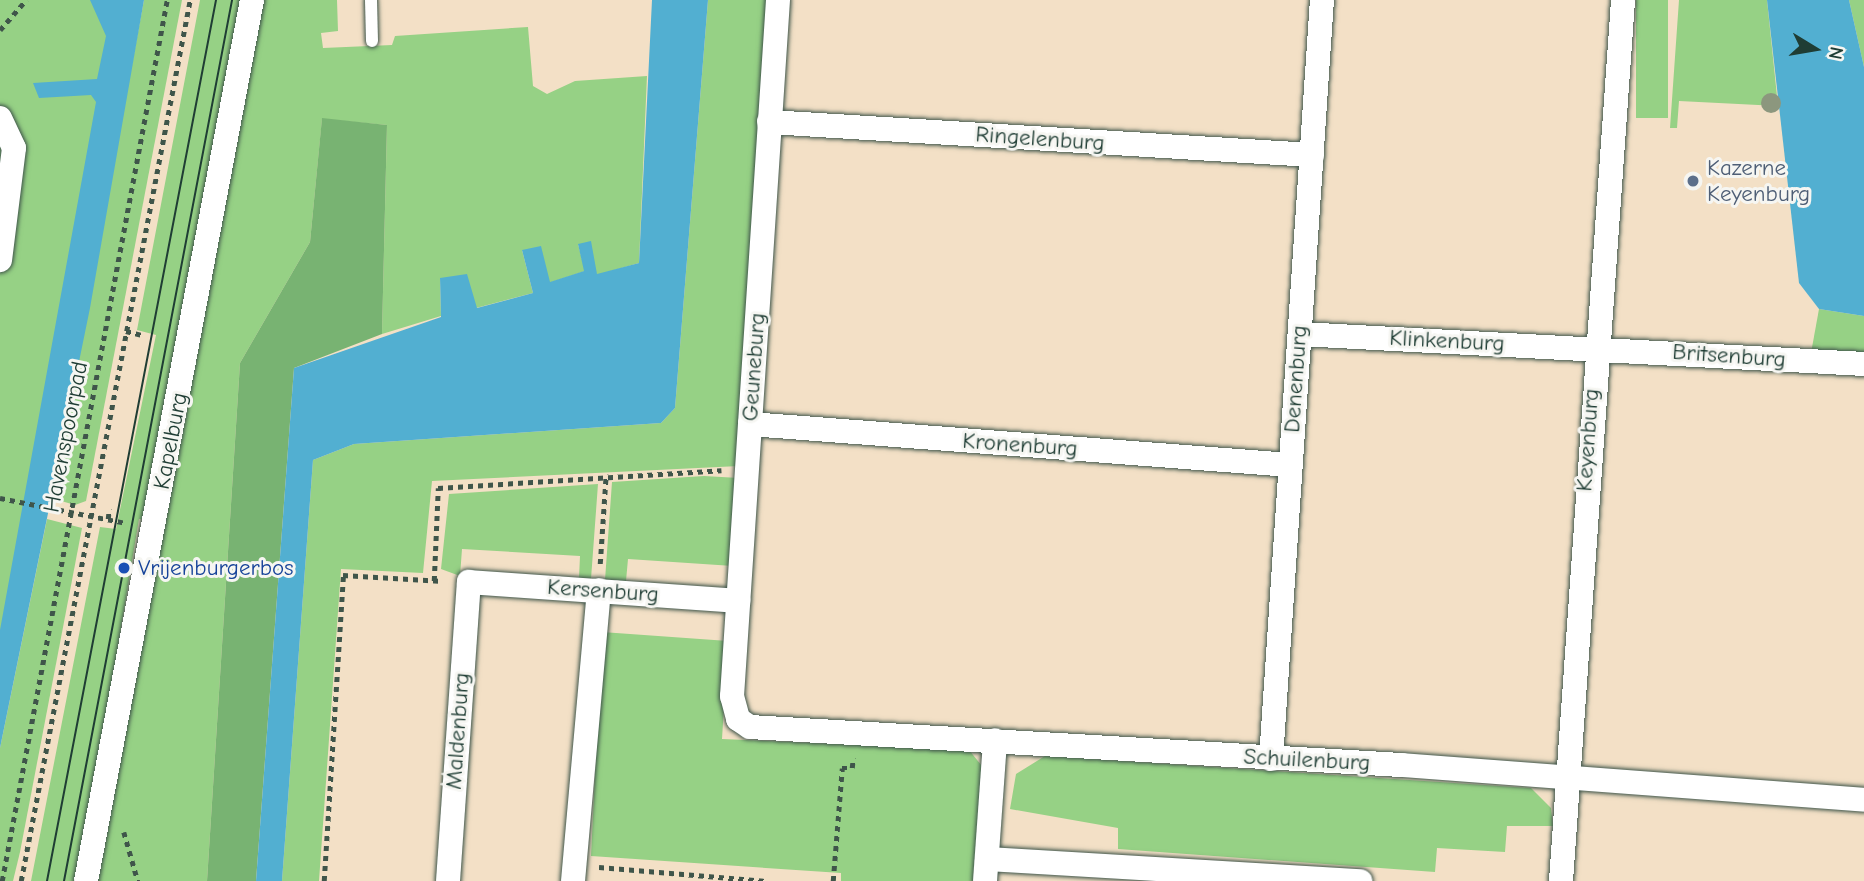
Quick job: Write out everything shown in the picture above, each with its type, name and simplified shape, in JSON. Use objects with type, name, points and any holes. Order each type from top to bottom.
[{"type":"street","name":"Kapelburg","points":[[86,881],[252,0]]},
{"type":"street","name":"Geuneburg","points":[[750,727],[738,719],[732,696],[778,0]]},
{"type":"street","name":"Denenburg","points":[[1271,759],[1322,0]]},
{"type":"street","name":"Keyenburg","points":[[1561,881],[1594,348],[1623,0]]},
{"type":"street","points":[[0,117],[14,148],[0,260]]},
{"type":"street","name":"Ringelenburg","points":[[769,122],[1312,155]]},
{"type":"street","name":"Klinkenburg","points":[[1300,334],[1594,348]]},
{"type":"street","name":"Britsenburg","points":[[1594,348],[1864,364]]},
{"type":"street","name":"Kronenburg","points":[[750,424],[1290,465]]},
{"type":"street","name":"Kersenburg","points":[[469,582],[738,601]]},
{"type":"street","name":"Maldenburg","points":[[448,881],[469,582]]},
{"type":"street","points":[[574,873],[598,590]]},
{"type":"street","name":"Schuilenburg","points":[[750,727],[1566,776],[1864,800]]},
{"type":"street","points":[[995,740],[986,870],[1360,881]]},
{"type":"lane","points":[[370,0],[372,41]]},
{"type":"path","points":[[0,30],[26,0]]},
{"type":"path","name":"Havenspoorpad","points":[[2,881],[67,511],[167,0]]},
{"type":"path","points":[[21,881],[190,0]]},
{"type":"path","points":[[125,331],[142,335]]},
{"type":"path","points":[[434,581],[438,488],[606,474],[747,469]]},
{"type":"path","points":[[598,590],[606,474]]},
{"type":"path","points":[[0,498],[154,528]]},
{"type":"path","points":[[108,519],[110,509]]},
{"type":"path","points":[[324,881],[343,575],[469,582]]},
{"type":"path","points":[[833,881],[842,768],[852,768],[854,733]]},
{"type":"path","points":[[574,873],[766,881]]},
{"type":"green space","points":[[0,0],[126,0],[0,709]]},
{"type":"green space","points":[[144,0],[182,0],[86,501],[75,505],[51,498]]},
{"type":"green space","points":[[200,0],[246,0],[148,520],[139,519],[79,881],[31,881],[100,527],[116,529],[156,335],[137,330]]},
{"type":"green space","points":[[258,0],[337,0],[338,31],[321,33],[323,48],[392,45],[395,36],[528,27],[533,86],[547,94],[575,81],[647,76],[639,263],[597,275],[578,244],[585,271],[549,283],[522,250],[533,293],[476,308],[440,278],[441,316],[382,334],[387,125],[322,119],[310,242],[240,363],[207,881],[91,881]]},
{"type":"green space","points":[[708,0],[770,0],[739,466],[432,481],[423,573],[341,569],[319,881],[282,881],[313,460],[354,444],[661,423],[675,408]]},
{"type":"green space","points":[[1636,0],[1668,0],[1668,118],[1636,118]]},
{"type":"green space","points":[[1679,0],[1767,0],[1778,106],[1679,101],[1677,128],[1670,128]]},
{"type":"green space","points":[[1849,0],[1864,0],[1864,67]]},
{"type":"green space","points":[[322,118],[387,125],[382,334],[294,368],[256,881],[207,881],[240,363],[310,242]]},
{"type":"green space","points":[[1819,309],[1864,316],[1864,357],[1811,353]]},
{"type":"green space","points":[[704,476],[739,478],[733,566],[628,559],[626,581],[605,580],[612,482]]},
{"type":"green space","points":[[598,484],[591,579],[579,578],[580,556],[462,549],[460,576],[441,569],[449,494]]},
{"type":"green space","points":[[47,519],[82,528],[20,852],[13,881],[0,881],[0,748]]},
{"type":"green space","points":[[602,632],[728,641],[722,739],[969,750],[986,771],[980,881],[841,881],[841,873],[591,856]]},
{"type":"green space","points":[[1045,756],[1531,788],[1551,808],[1553,826],[1507,826],[1505,852],[1437,848],[1435,872],[1118,849],[1118,828],[1010,809],[1016,774]]},
{"type":"water","points":[[90,0],[144,0],[90,308],[0,748],[0,630],[96,102],[91,95],[39,98],[33,83],[97,79],[106,36]]},
{"type":"water","points":[[652,0],[708,0],[675,408],[661,423],[354,444],[313,460],[282,881],[256,881],[294,368],[441,317],[440,278],[467,274],[477,308],[533,293],[522,250],[541,246],[550,282],[584,271],[578,244],[591,241],[597,274],[639,263]]},
{"type":"water","points":[[1767,0],[1849,0],[1864,67],[1864,316],[1819,309],[1799,283]]},
{"type":"tram line","points":[[47,881],[216,0]]},
{"type":"tram line","points":[[64,881],[232,0]]},
{"type":"place","name":"Kazerne Keyenburg","points":[[1693,181]]},
{"type":"place","name":"Vrijenburgerbos","points":[[124,568]]}]
